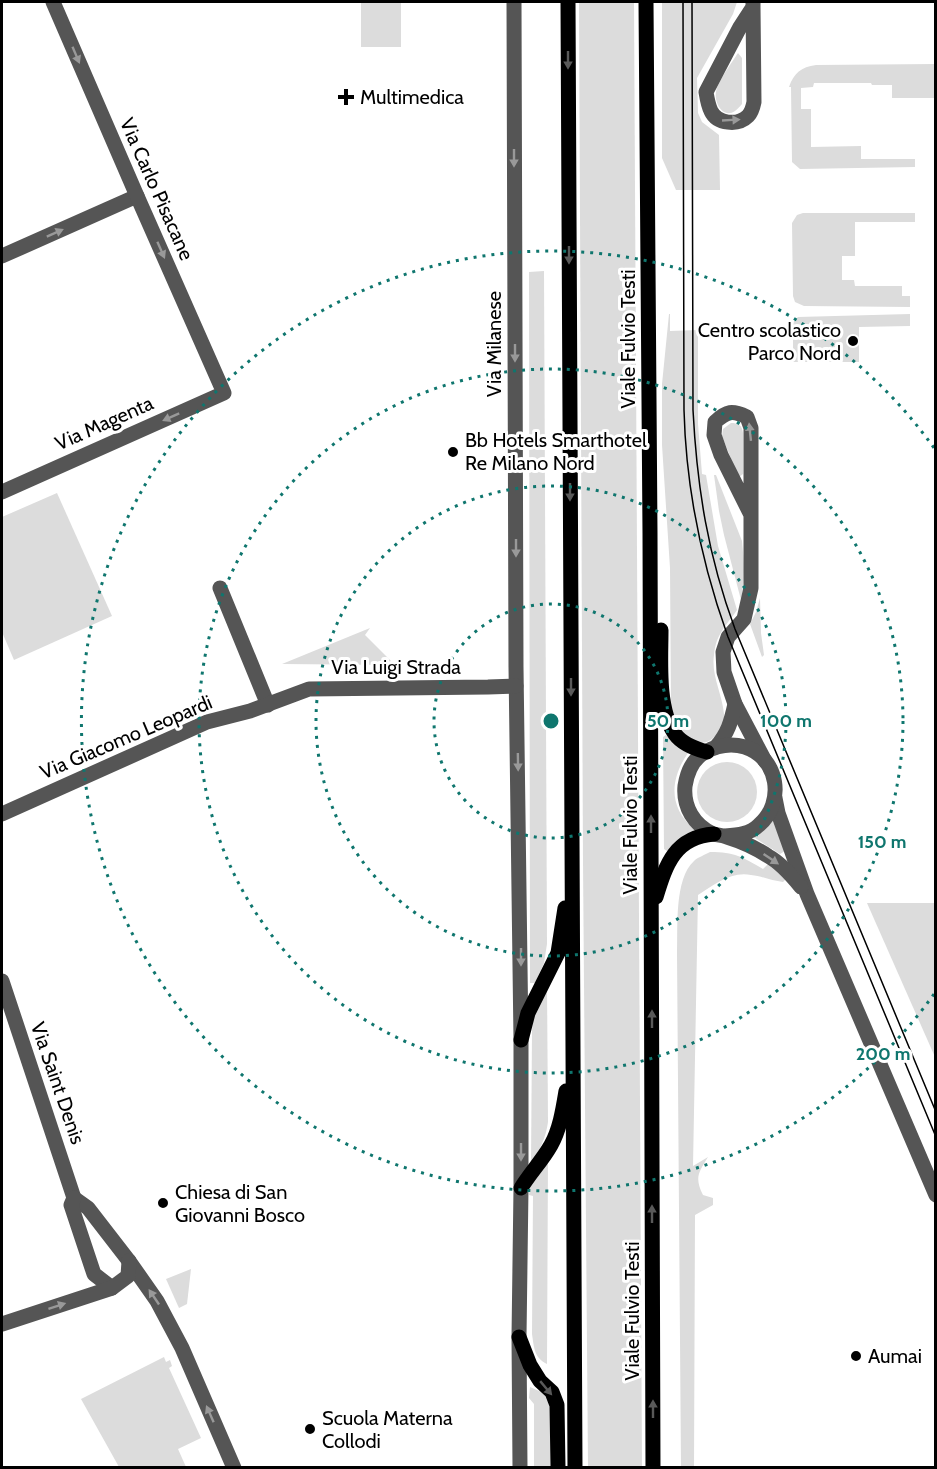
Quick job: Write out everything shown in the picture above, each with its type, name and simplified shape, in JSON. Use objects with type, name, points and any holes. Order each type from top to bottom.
[{"type":"main road","points":[[568,2],[575,1467]]},
{"type":"main road","name":"Viale Fulvio Testi","points":[[646,2],[653,1467]]},
{"type":"main road","points":[[650,533],[659,568],[662,689],[666,715],[675,735],[687,744],[711,749]]},
{"type":"main road","points":[[651,911],[666,866],[677,850],[691,840],[706,835],[720,835]]},
{"type":"main road","points":[[521,1040],[528,1013],[558,953],[572,866]]},
{"type":"main road","points":[[522,1188],[557,1132],[573,1052]]},
{"type":"main road","points":[[519,1336],[530,1365],[540,1381],[552,1392],[557,1405],[558,1467]]},
{"type":"street","name":"Via Carlo Pisacane","points":[[53,2],[224,393]]},
{"type":"street","name":"Via Milanese","points":[[514,2],[516,686]]},
{"type":"street","points":[[753,4],[754,102],[752,110],[747,117],[734,123],[719,121],[711,112],[706,92],[753,4]]},
{"type":"street","points":[[2,256],[137,196]]},
{"type":"street","name":"Via Magenta","points":[[2,492],[224,393]]},
{"type":"street","points":[[720,835],[744,834],[759,826],[770,814],[776,786],[773,775],[735,704],[724,672],[723,652],[728,637],[744,619],[752,588],[752,514],[751,428],[747,417],[737,412],[725,413],[715,422],[714,435],[731,476],[752,514]]},
{"type":"street","points":[[220,588],[273,703]]},
{"type":"street","points":[[516,686],[522,1188],[519,1336],[520,1467]]},
{"type":"street","name":"Via Luigi Strada","points":[[273,703],[309,688],[516,686]]},
{"type":"street","name":"Via Giacomo Leopardi","points":[[2,814],[192,728],[273,703]]},
{"type":"street","points":[[735,704],[725,736],[702,754],[686,776],[684,797],[689,812],[699,824],[769,856],[789,873],[807,894]]},
{"type":"street","points":[[711,749],[729,745],[744,747],[765,761]]},
{"type":"street","points":[[775,798],[778,813],[807,894],[936,1195]]},
{"type":"street","name":"Via Saint Denis","points":[[2,981],[74,1198],[71,1205],[94,1274],[112,1287]]},
{"type":"street","points":[[74,1198],[88,1208],[157,1301],[182,1348],[234,1467]]},
{"type":"street","points":[[2,1324],[112,1287],[128,1276],[129,1261]]},
{"type":"shaded area","points":[[361,2],[401,2],[401,47],[361,47]]},
{"type":"shaded area","points":[[579,2],[634,2],[642,1468],[588,1467]]},
{"type":"shaded area","points":[[662,2],[737,2],[733,14],[697,78],[698,113],[702,122],[719,135],[720,190],[676,190],[662,158]]},
{"type":"shaded area","points":[[738,53],[742,58],[742,104],[735,111],[727,113],[720,109],[716,92]]},
{"type":"shaded area","points":[[935,64],[935,98],[892,98],[892,85],[872,85],[871,83],[814,83],[813,87],[801,88],[801,109],[811,109],[811,147],[861,146],[861,159],[915,159],[915,167],[800,169],[792,162],[791,87],[789,87],[793,78],[806,67]]},
{"type":"shaded area","points":[[803,213],[915,213],[915,222],[855,222],[855,256],[842,256],[842,280],[854,280],[855,286],[902,286],[902,296],[910,296],[910,307],[804,306],[795,302],[792,223],[797,215]]},
{"type":"shaded area","points":[[544,271],[547,944],[544,963],[535,983],[530,983],[529,272]]},
{"type":"shaded area","points":[[669,314],[670,331],[698,330],[698,424],[702,474],[706,475],[718,546],[737,610],[719,636],[713,662],[723,706],[723,724],[718,733],[705,743],[687,740],[671,712],[670,568],[662,445],[662,384]]},
{"type":"shaded area","points":[[910,314],[910,326],[859,327],[859,362],[793,362],[793,324],[798,317]]},
{"type":"shaded area","points":[[731,423],[739,425],[743,433],[743,474],[739,477],[722,436],[723,429]]},
{"type":"shaded area","points":[[714,475],[716,475],[742,541],[744,570],[741,600],[724,535]]},
{"type":"shaded area","points":[[57,493],[112,616],[14,660],[2,632],[2,517]]},
{"type":"shaded area","points":[[760,598],[764,655],[762,657],[750,624]]},
{"type":"shaded area","points":[[370,628],[365,635],[395,665],[282,664]]},
{"type":"shaded area","points":[[666,735],[688,753],[678,773],[674,792],[680,812],[694,829],[693,833],[677,841],[667,851],[664,849],[663,737]]},
{"type":"shaded area","points":[[727,762],[744,767],[752,775],[757,792],[752,809],[744,817],[727,822],[710,817],[702,809],[697,792],[702,775],[710,767]]},
{"type":"shaded area","points":[[771,816],[785,851],[780,854],[752,836]]},
{"type":"shaded area","points":[[710,852],[738,856],[763,869],[769,863],[788,877],[783,882],[744,874],[737,875],[723,880],[698,895],[693,1166],[708,1157],[698,1179],[703,1195],[713,1198],[713,1205],[695,1215],[694,1467],[681,1468],[678,904],[683,879],[688,869],[696,860]]},
{"type":"shaded area","points":[[867,903],[935,903],[935,1057]]},
{"type":"shaded area","points":[[547,986],[548,1122],[544,1139],[531,1165],[533,1019]]},
{"type":"shaded area","points":[[548,1157],[547,1364],[537,1355],[532,1334],[533,1196],[529,1195],[531,1182]]},
{"type":"shaded area","points":[[191,1269],[187,1304],[179,1308],[166,1279]]},
{"type":"shaded area","points":[[164,1357],[166,1362],[170,1360],[172,1366],[169,1368],[201,1438],[178,1449],[186,1467],[119,1467],[81,1399]]},
{"type":"shaded area","points":[[530,1387],[546,1394],[550,1405],[550,1467],[534,1467],[534,1404],[529,1398]]},
{"type":"tram line","points":[[683,2],[685,439],[692,497],[703,553],[728,637],[936,1137]]},
{"type":"tram line","points":[[692,2],[693,410],[697,467],[705,521],[718,575],[735,629],[936,1112]]},
{"type":"place","name":"Multimedica","points":[[346,97]]},
{"type":"place","name":"Centro scolastico Parco Nord","points":[[853,341]]},
{"type":"place","name":"Bb Hotels Smarthotel Re Milano Nord","points":[[453,452]]},
{"type":"place","name":"Chiesa di San Giovanni Bosco","points":[[163,1203]]},
{"type":"place","name":"Aumai","points":[[856,1356]]},
{"type":"place","name":"Scuola Materna Collodi","points":[[310,1429]]}]
